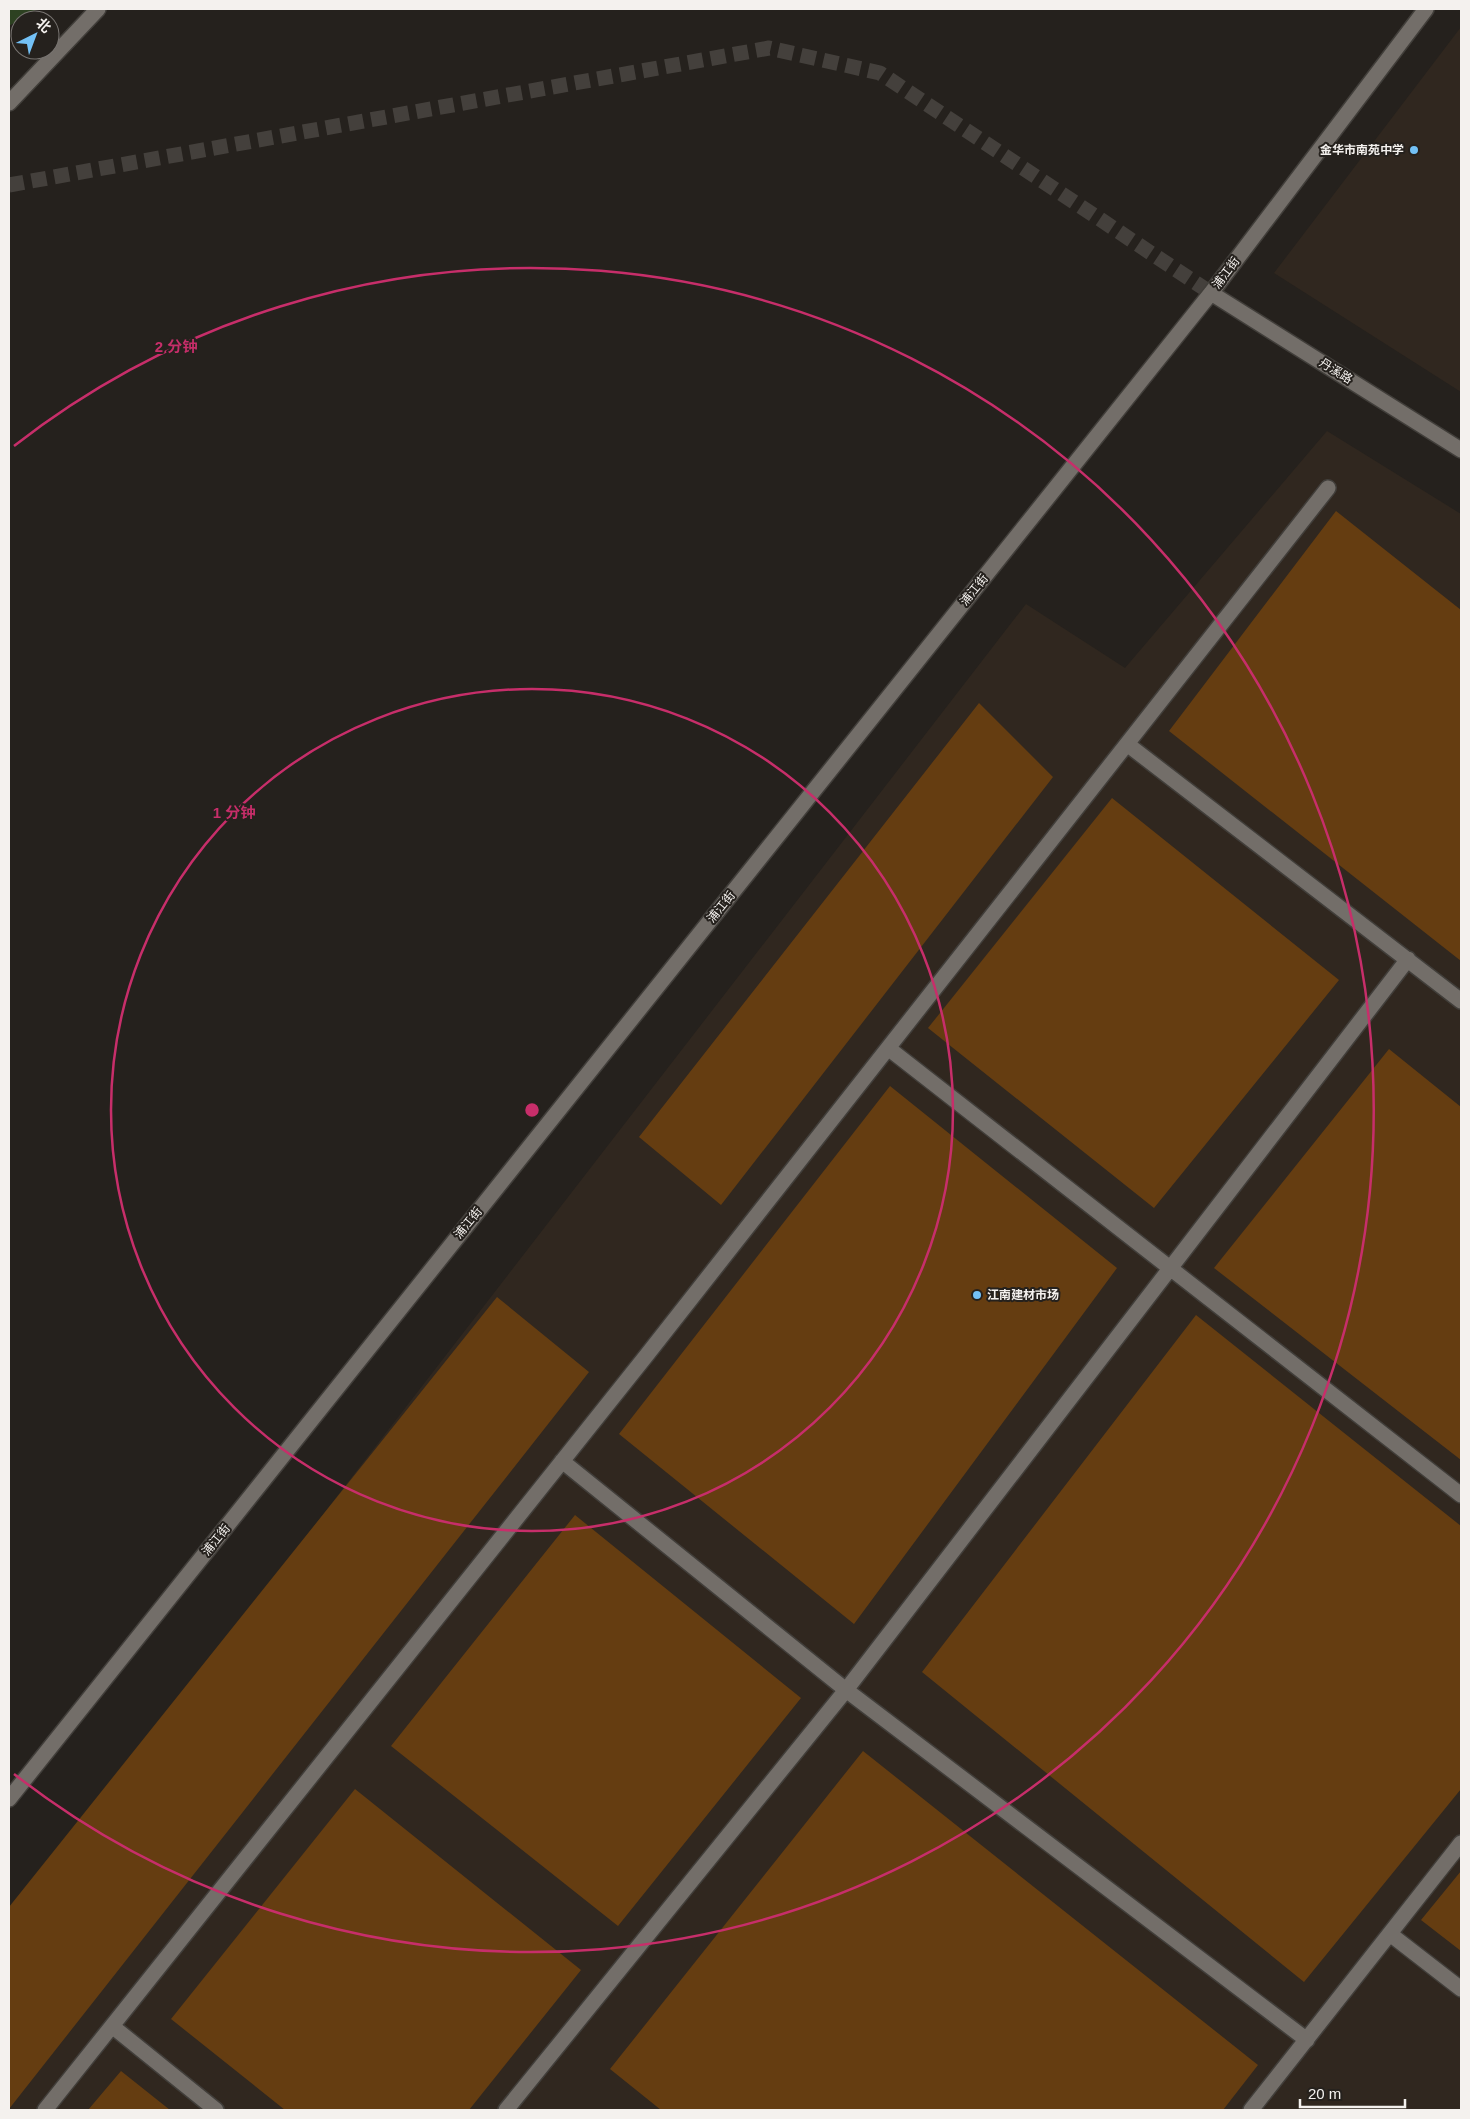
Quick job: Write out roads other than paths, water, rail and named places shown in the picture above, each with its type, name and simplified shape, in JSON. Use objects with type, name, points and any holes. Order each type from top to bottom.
[{"type":"street","points":[[9,103],[98,9]]},
{"type":"street","name":"浦江街","points":[[9,1799],[1211,293],[1426,9]]},
{"type":"street","name":"丹溪路","points":[[1211,293],[1461,450]]},
{"type":"street","points":[[44,2110],[562,1461],[1328,488]]},
{"type":"street","points":[[1127,744],[1461,1001]]},
{"type":"street","points":[[506,2110],[846,1690],[1408,959]]},
{"type":"street","points":[[888,1048],[1461,1494]]},
{"type":"street","points":[[562,1461],[846,1690],[1306,2040]]},
{"type":"street","points":[[1251,2110],[1461,1843]]},
{"type":"street","points":[[1390,1934],[1461,1989]]},
{"type":"street","points":[[112,2026],[216,2110]]},
{"type":"tunnel","points":[[9,185],[769,48],[880,73],[1211,293]]},
{"type":"place","name":"金华市南苑中学","points":[[1414,150]]},
{"type":"place","name":"江南建材市场","points":[[977,1295]]}]
